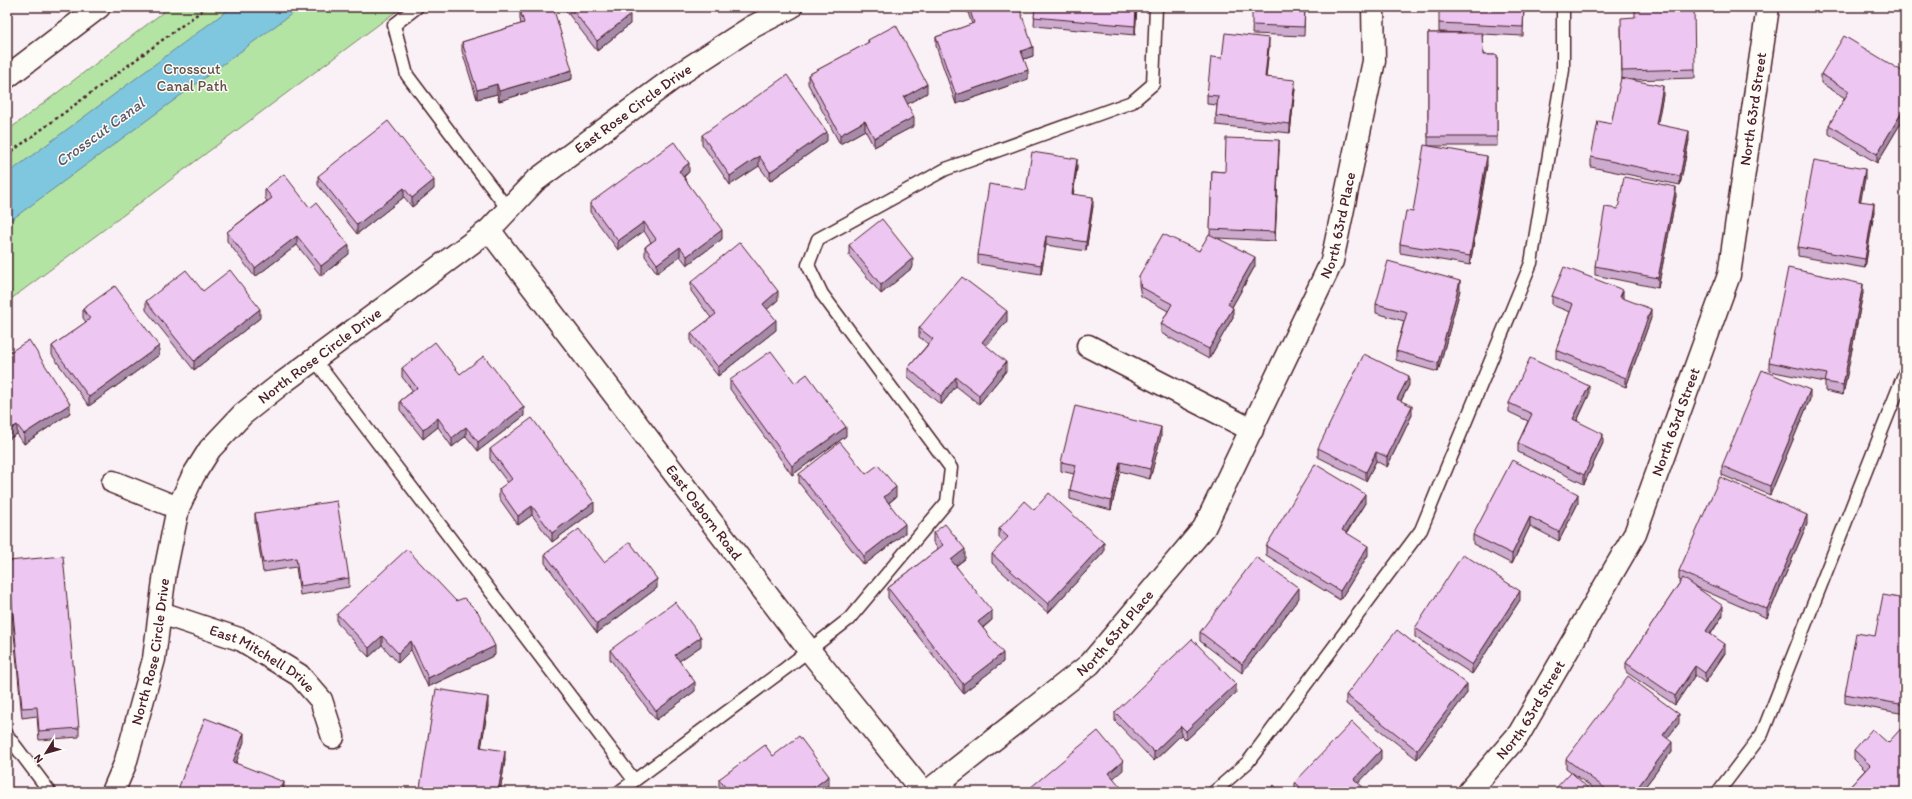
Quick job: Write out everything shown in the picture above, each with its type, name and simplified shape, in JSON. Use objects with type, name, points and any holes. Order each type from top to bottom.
[{"type":"street","points":[[7,77],[99,7]]},
{"type":"street","name":"East Rose Circle Drive","points":[[489,230],[507,208],[535,181],[675,77],[752,27],[791,7]]},
{"type":"street","name":"North 63rd Place","points":[[927,792],[1090,664],[1204,528],[1332,262],[1374,61],[1372,7]]},
{"type":"street","name":"North 63rd Street","points":[[1469,792],[1519,734],[1635,534],[1729,275],[1768,7]]},
{"type":"street","name":"East Osborn Road","points":[[489,230],[809,650],[923,792]]},
{"type":"street","name":"North Rose Circle Drive","points":[[114,792],[125,764],[154,659],[166,566],[178,508],[193,476],[210,449],[243,414],[314,359],[489,230]]},
{"type":"street","points":[[1088,346],[1252,430]]},
{"type":"street","points":[[113,482],[178,508]]},
{"type":"street","name":"East Mitchell Drive","points":[[161,612],[242,640],[299,675],[321,700],[333,737]]},
{"type":"lane","points":[[417,7],[394,25],[407,76],[507,208]]},
{"type":"lane","points":[[618,792],[809,650],[849,618],[947,502],[951,468],[822,294],[808,265],[818,238],[946,169],[1132,102],[1153,84],[1156,7]]},
{"type":"lane","points":[[1214,792],[1248,762],[1421,530],[1531,263],[1563,70],[1563,7]]},
{"type":"lane","points":[[314,359],[634,780]]},
{"type":"lane","points":[[1718,792],[1762,734],[1905,372]]},
{"type":"lane","points":[[7,735],[50,792]]},
{"type":"path","points":[[7,155],[206,7]]},
{"type":"green space","name":"Crosscut Canal Path","points":[[170,7],[402,7],[7,302],[7,131]]},
{"type":"water","name":"Crosscut Canal","points":[[232,7],[301,7],[7,223],[7,174]]},
{"type":"building","points":[[530,7],[553,7],[572,70],[499,91],[497,84],[477,90],[462,42],[524,23],[520,10]]},
{"type":"building","points":[[570,7],[624,7],[630,15],[597,41]]},
{"type":"building","points":[[969,7],[1019,7],[1033,47],[1021,51],[1028,70],[956,95],[936,37],[974,23]]},
{"type":"building","points":[[1035,7],[1136,7],[1135,26],[1034,17]]},
{"type":"building","points":[[1252,7],[1305,7],[1304,27],[1252,25]]},
{"type":"building","points":[[1439,7],[1524,7],[1523,27],[1439,23]]},
{"type":"building","points":[[1635,7],[1694,7],[1695,69],[1622,71],[1621,18],[1635,17]]},
{"type":"building","points":[[896,25],[927,84],[904,97],[914,117],[874,138],[865,121],[840,135],[808,75],[869,42],[868,40]]},
{"type":"building","points":[[1225,33],[1269,38],[1265,77],[1295,80],[1290,124],[1216,116],[1218,96],[1207,95],[1211,57],[1222,58]]},
{"type":"building","points":[[1428,33],[1482,33],[1483,55],[1497,55],[1497,137],[1428,137]]},
{"type":"building","points":[[1844,36],[1905,73],[1905,107],[1877,154],[1829,125],[1849,91],[1821,74]]},
{"type":"building","points":[[787,75],[827,132],[770,172],[759,156],[730,176],[702,135]]},
{"type":"building","points":[[1621,78],[1663,86],[1656,124],[1689,131],[1680,176],[1591,157],[1598,121],[1611,124]]},
{"type":"building","points":[[388,121],[434,180],[412,198],[404,188],[357,225],[318,176]]},
{"type":"building","points":[[1226,138],[1279,140],[1275,232],[1210,229],[1212,171],[1225,172]]},
{"type":"building","points":[[674,142],[689,163],[679,171],[722,230],[687,256],[680,247],[657,264],[645,247],[656,239],[644,222],[618,241],[590,203]]},
{"type":"building","points":[[1424,145],[1487,156],[1470,256],[1400,244],[1406,211],[1413,212]]},
{"type":"building","points":[[1032,152],[1077,159],[1072,194],[1093,197],[1086,242],[1046,236],[1041,265],[978,255],[989,184],[1026,190]]},
{"type":"building","points":[[1814,160],[1865,169],[1859,201],[1874,203],[1865,259],[1798,247]]},
{"type":"building","points":[[284,174],[310,208],[316,203],[349,245],[321,266],[297,236],[255,268],[227,232],[272,198],[265,189]]},
{"type":"building","points":[[1624,177],[1676,187],[1658,278],[1595,266],[1605,207],[1618,209]]},
{"type":"building","points":[[882,219],[913,258],[881,285],[849,245]]},
{"type":"building","points":[[1163,234],[1199,251],[1209,234],[1255,257],[1228,304],[1233,308],[1209,349],[1161,324],[1172,304],[1141,287],[1139,276]]},
{"type":"building","points":[[740,242],[778,291],[763,304],[776,320],[718,367],[691,333],[716,314],[691,282]]},
{"type":"building","points":[[1388,261],[1460,281],[1438,363],[1396,351],[1407,312],[1376,304]]},
{"type":"building","points":[[1564,267],[1623,290],[1620,297],[1651,309],[1626,378],[1556,350],[1573,304],[1552,296]]},
{"type":"building","points":[[1788,268],[1863,284],[1843,385],[1825,382],[1827,374],[1769,362]]},
{"type":"building","points":[[186,270],[203,291],[230,270],[260,309],[194,361],[146,301]]},
{"type":"building","points":[[962,277],[1007,311],[982,342],[1006,362],[979,395],[956,377],[941,396],[908,368],[933,339],[919,328]]},
{"type":"building","points":[[115,286],[159,346],[89,397],[52,346],[90,319],[83,309]]},
{"type":"building","points":[[29,340],[70,404],[24,434],[17,425],[7,431],[7,354]]},
{"type":"building","points":[[435,342],[460,374],[484,356],[524,407],[478,442],[466,427],[452,438],[438,418],[423,430],[400,401],[417,388],[402,368]]},
{"type":"building","points":[[771,351],[795,383],[807,374],[846,427],[792,466],[730,380]]},
{"type":"building","points":[[1364,354],[1409,376],[1397,399],[1412,406],[1387,457],[1376,452],[1366,472],[1318,448]]},
{"type":"building","points":[[1530,358],[1589,386],[1573,419],[1603,434],[1584,475],[1518,443],[1532,414],[1509,403]]},
{"type":"building","points":[[1762,370],[1810,390],[1770,486],[1722,466]]},
{"type":"building","points":[[1075,406],[1161,427],[1150,469],[1120,462],[1111,501],[1070,490],[1076,465],[1061,462]]},
{"type":"building","points":[[532,418],[594,502],[552,533],[532,506],[518,516],[499,489],[512,479],[490,449]]},
{"type":"building","points":[[840,442],[866,474],[878,465],[896,487],[884,497],[905,524],[864,556],[799,474]]},
{"type":"building","points":[[1512,460],[1578,494],[1559,532],[1530,517],[1512,554],[1473,535]]},
{"type":"building","points":[[1315,464],[1365,494],[1342,530],[1368,546],[1340,591],[1266,546]]},
{"type":"building","points":[[1720,477],[1807,515],[1767,609],[1679,571]]},
{"type":"building","points":[[1049,493],[1104,543],[1048,604],[992,554],[1008,537],[999,529],[1024,501],[1034,510]]},
{"type":"building","points":[[1905,497],[1905,512],[1900,499]]},
{"type":"building","points":[[337,501],[349,578],[300,586],[296,558],[263,563],[255,513]]},
{"type":"building","points":[[945,524],[965,549],[951,560],[992,611],[978,622],[1003,653],[963,684],[888,588],[943,545],[933,533]]},
{"type":"building","points":[[579,529],[604,562],[630,542],[657,579],[597,624],[545,554]]},
{"type":"building","points":[[407,549],[456,601],[464,598],[478,612],[495,646],[428,678],[411,641],[398,653],[382,636],[369,648],[337,614]]},
{"type":"building","points":[[1463,554],[1520,591],[1472,665],[1415,628]]},
{"type":"building","points":[[63,556],[79,728],[39,731],[37,707],[22,708],[8,561]]},
{"type":"building","points":[[1256,557],[1299,588],[1242,664],[1200,632]]},
{"type":"building","points":[[1683,578],[1723,606],[1706,631],[1725,644],[1705,673],[1695,666],[1675,696],[1626,663]]},
{"type":"building","points":[[1883,595],[1905,599],[1905,705],[1845,694],[1856,633],[1875,636]]},
{"type":"building","points":[[675,602],[701,637],[675,655],[695,682],[656,711],[610,650]]},
{"type":"building","points":[[1397,630],[1467,684],[1417,750],[1346,695]]},
{"type":"building","points":[[1192,639],[1236,684],[1186,731],[1181,726],[1154,752],[1115,712]]},
{"type":"building","points":[[1628,676],[1679,714],[1663,735],[1672,742],[1634,792],[1610,792],[1566,759]]},
{"type":"building","points":[[436,689],[488,697],[480,747],[505,751],[498,792],[444,792],[420,788]]},
{"type":"building","points":[[205,718],[244,733],[233,762],[284,782],[280,792],[177,792]]},
{"type":"building","points":[[1352,722],[1381,750],[1354,779],[1368,792],[1305,792],[1295,782]]},
{"type":"building","points":[[1905,724],[1905,792],[1846,791],[1870,765],[1854,750],[1872,729],[1888,743]]},
{"type":"building","points":[[1098,731],[1123,761],[1109,773],[1125,792],[1033,792],[1030,788]]},
{"type":"building","points":[[799,736],[829,776],[808,792],[729,792],[719,779],[765,745],[773,756]]},
{"type":"building","points":[[1571,772],[1592,792],[1552,792]]},
{"type":"building","points":[[1274,785],[1280,792],[1266,792]]}]
